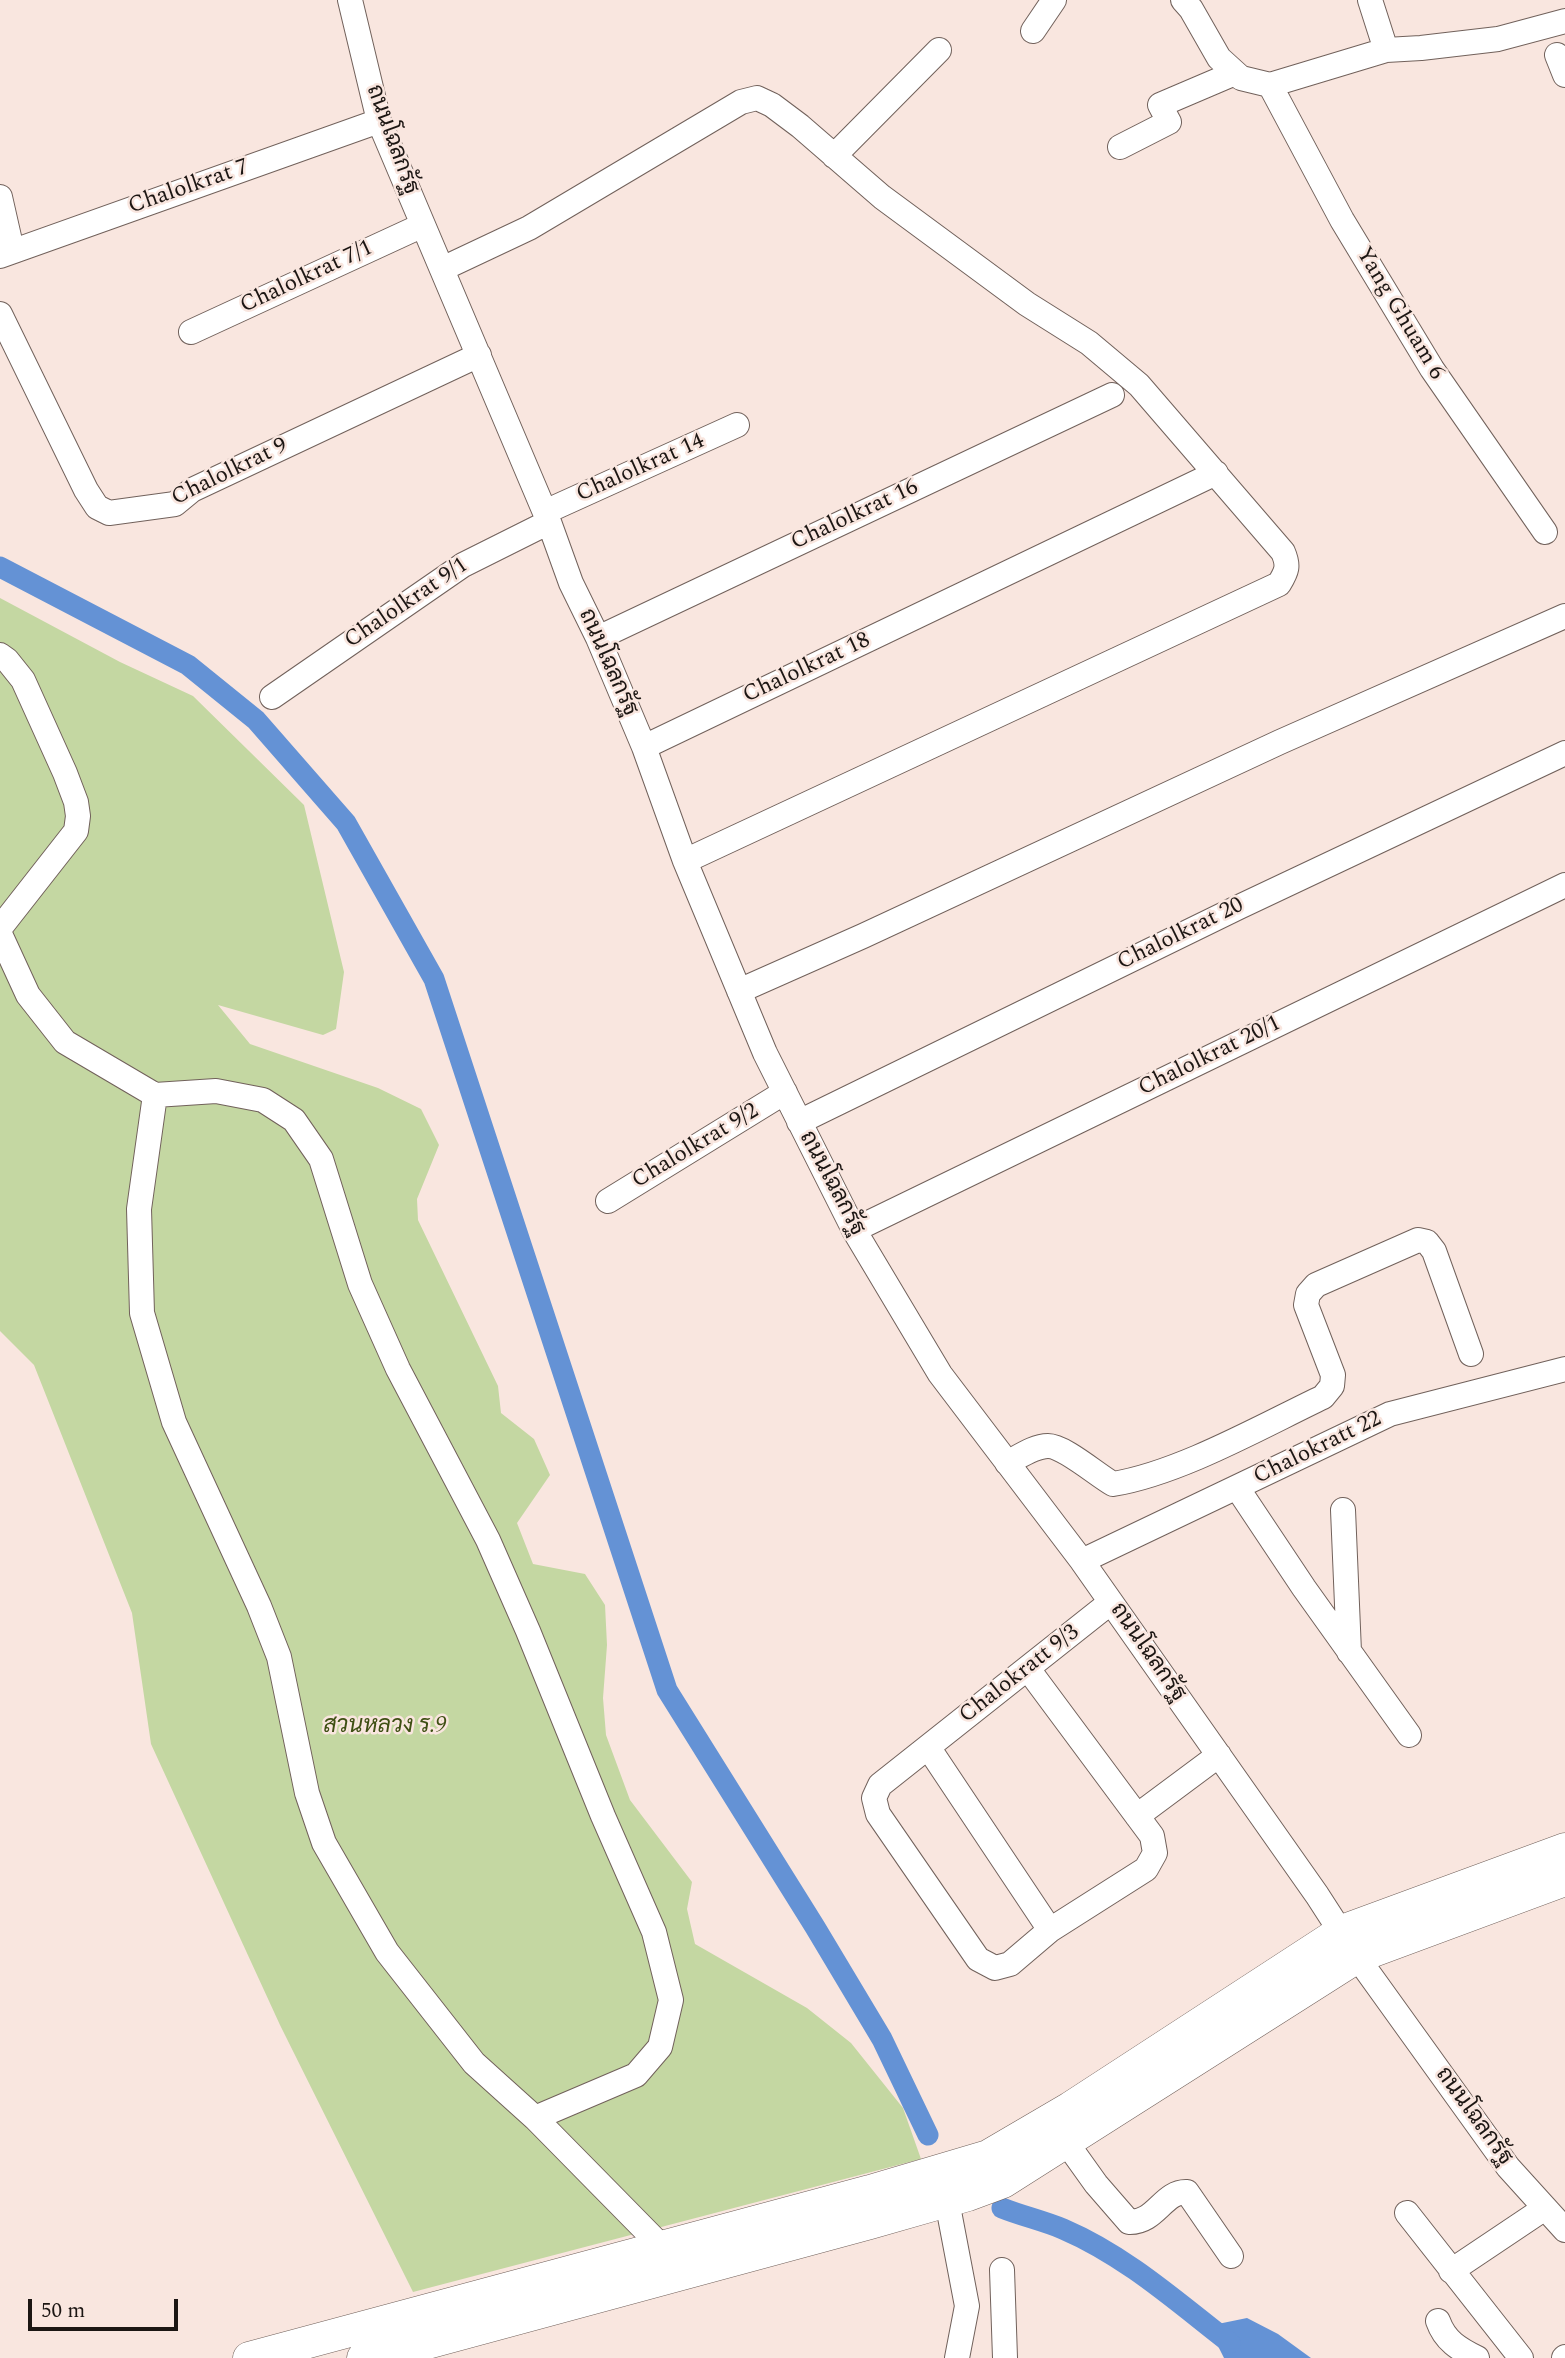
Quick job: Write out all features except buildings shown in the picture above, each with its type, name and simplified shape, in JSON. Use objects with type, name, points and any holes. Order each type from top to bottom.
[{"type":"main road","points":[[249,2358],[988,2157],[1349,1944],[1565,1849]]},
{"type":"main road","points":[[363,2358],[401,2354],[947,2201],[1003,2182],[1066,2142],[1349,1944],[1565,1880]]},
{"type":"street","name":"ถนนโฉลกรัฐ","points":[[349,0],[379,121],[547,517],[571,583],[598,638],[644,747],[685,861],[765,1053],[854,1230],[940,1374],[1082,1561],[1508,2167],[1565,2230]]},
{"type":"street","points":[[1033,30],[1054,0]]},
{"type":"street","points":[[1183,0],[1219,58],[1241,78],[1270,85],[1386,50],[1498,39],[1565,21]]},
{"type":"street","points":[[1370,0],[1386,50]]},
{"type":"street","points":[[834,156],[939,50]]},
{"type":"street","points":[[1120,146],[1169,122],[1160,105],[1235,73]]},
{"type":"street","name":"Yang Ghuam 6","points":[[1270,85],[1342,220],[1432,369],[1545,532]]},
{"type":"street","points":[[442,269],[529,228],[741,102],[757,98],[772,105],[882,197],[1027,304],[1089,343],[1139,385],[1283,552],[1288,564],[1287,572],[1279,584],[685,861]]},
{"type":"street","name":"Chalolkrat 7","points":[[6,253],[379,121]]},
{"type":"street","points":[[0,197],[6,253]]},
{"type":"street","name":"Chalolkrat 7/1","points":[[191,332],[423,225]]},
{"type":"street","name":"Chalolkrat 9","points":[[0,314],[86,490],[97,507],[108,513],[175,504],[192,490],[479,355]]},
{"type":"street","name":"Chalolkrat 16","points":[[598,638],[1112,395]]},
{"type":"street","name":"Chalolkrat 14","points":[[547,517],[737,425]]},
{"type":"street","name":"Chalolkrat 18","points":[[644,747],[1216,473]]},
{"type":"street","name":"Chalolkrat 9/1","points":[[272,697],[463,565],[547,517]]},
{"type":"street","points":[[739,991],[1280,742],[1565,617]]},
{"type":"street","points":[[0,655],[23,680],[65,773],[76,802],[78,816],[76,831],[0,928]]},
{"type":"street","name":"Chalolkrat 20","points":[[799,1122],[1565,752]]},
{"type":"street","name":"Chalolkrat 20/1","points":[[854,1230],[1565,885]]},
{"type":"street","points":[[0,934],[28,995],[65,1042],[155,1095],[216,1091],[263,1100],[294,1120],[321,1158],[360,1284],[398,1369],[488,1540],[528,1631],[603,1816],[654,1932],[671,2000],[660,2047],[636,2075],[535,2118]]},
{"type":"street","name":"Chalolkrat 9/2","points":[[608,1201],[785,1092]]},
{"type":"street","points":[[155,1095],[139,1209],[142,1313],[174,1422],[259,1605],[278,1657],[307,1793],[324,1843],[387,1952],[474,2063],[535,2118],[662,2247]]},
{"type":"street","points":[[1007,1463],[1036,1448],[1050,1445],[1113,1484],[1133,1481],[1195,1458],[1324,1396],[1332,1387],[1333,1375],[1306,1305],[1308,1294],[1316,1285],[1418,1240],[1427,1242],[1434,1251],[1471,1354]]},
{"type":"street","name":"Chalokratt 22","points":[[1082,1561],[1238,1489],[1396,1411],[1565,1369]]},
{"type":"street","points":[[1238,1489],[1409,1735]]},
{"type":"street","points":[[1343,1510],[1349,1652]]},
{"type":"street","name":"Chalokratt 9/3","points":[[1049,1930],[1002,1968],[987,1965],[978,1959],[878,1814],[874,1798],[880,1785],[1111,1602]]},
{"type":"street","points":[[928,1747],[1049,1930],[1146,1869],[1155,1853],[1152,1836],[1028,1669]]},
{"type":"street","points":[[1137,1816],[1219,1755]]},
{"type":"street","points":[[1066,2142],[1096,2184],[1129,2222],[1142,2220],[1156,2211],[1172,2194],[1187,2192],[1231,2256]]},
{"type":"street","points":[[947,2201],[967,2306],[957,2358]]},
{"type":"street","points":[[1451,2271],[1545,2208]]},
{"type":"street","points":[[1407,2213],[1521,2358]]},
{"type":"street","points":[[1002,2270],[1005,2358]]},
{"type":"street","points":[[1438,2321],[1442,2332],[1455,2347],[1477,2358]]},
{"type":"green space","name":"สวนหลวง ร.9","points":[[0,598],[120,662],[193,696],[304,805],[344,972],[336,1029],[323,1035],[218,1005],[250,1044],[378,1088],[421,1109],[439,1145],[417,1199],[418,1220],[498,1386],[501,1413],[534,1439],[550,1475],[517,1523],[533,1564],[585,1574],[605,1605],[607,1645],[603,1698],[606,1735],[630,1800],[692,1882],[687,1909],[695,1944],[807,2008],[851,2043],[903,2108],[921,2159],[413,2292],[280,2025],[151,1744],[132,1613],[34,1365],[0,1331]]},
{"type":"water","points":[[1247,2318],[1278,2334],[1311,2358],[1224,2358],[1208,2326]]},
{"type":"waterway","points":[[0,567],[188,665],[256,720],[346,823],[434,979],[667,1690],[882,2039],[928,2135]]},
{"type":"waterway","points":[[1002,2208],[1063,2229],[1108,2252],[1230,2343]]}]
